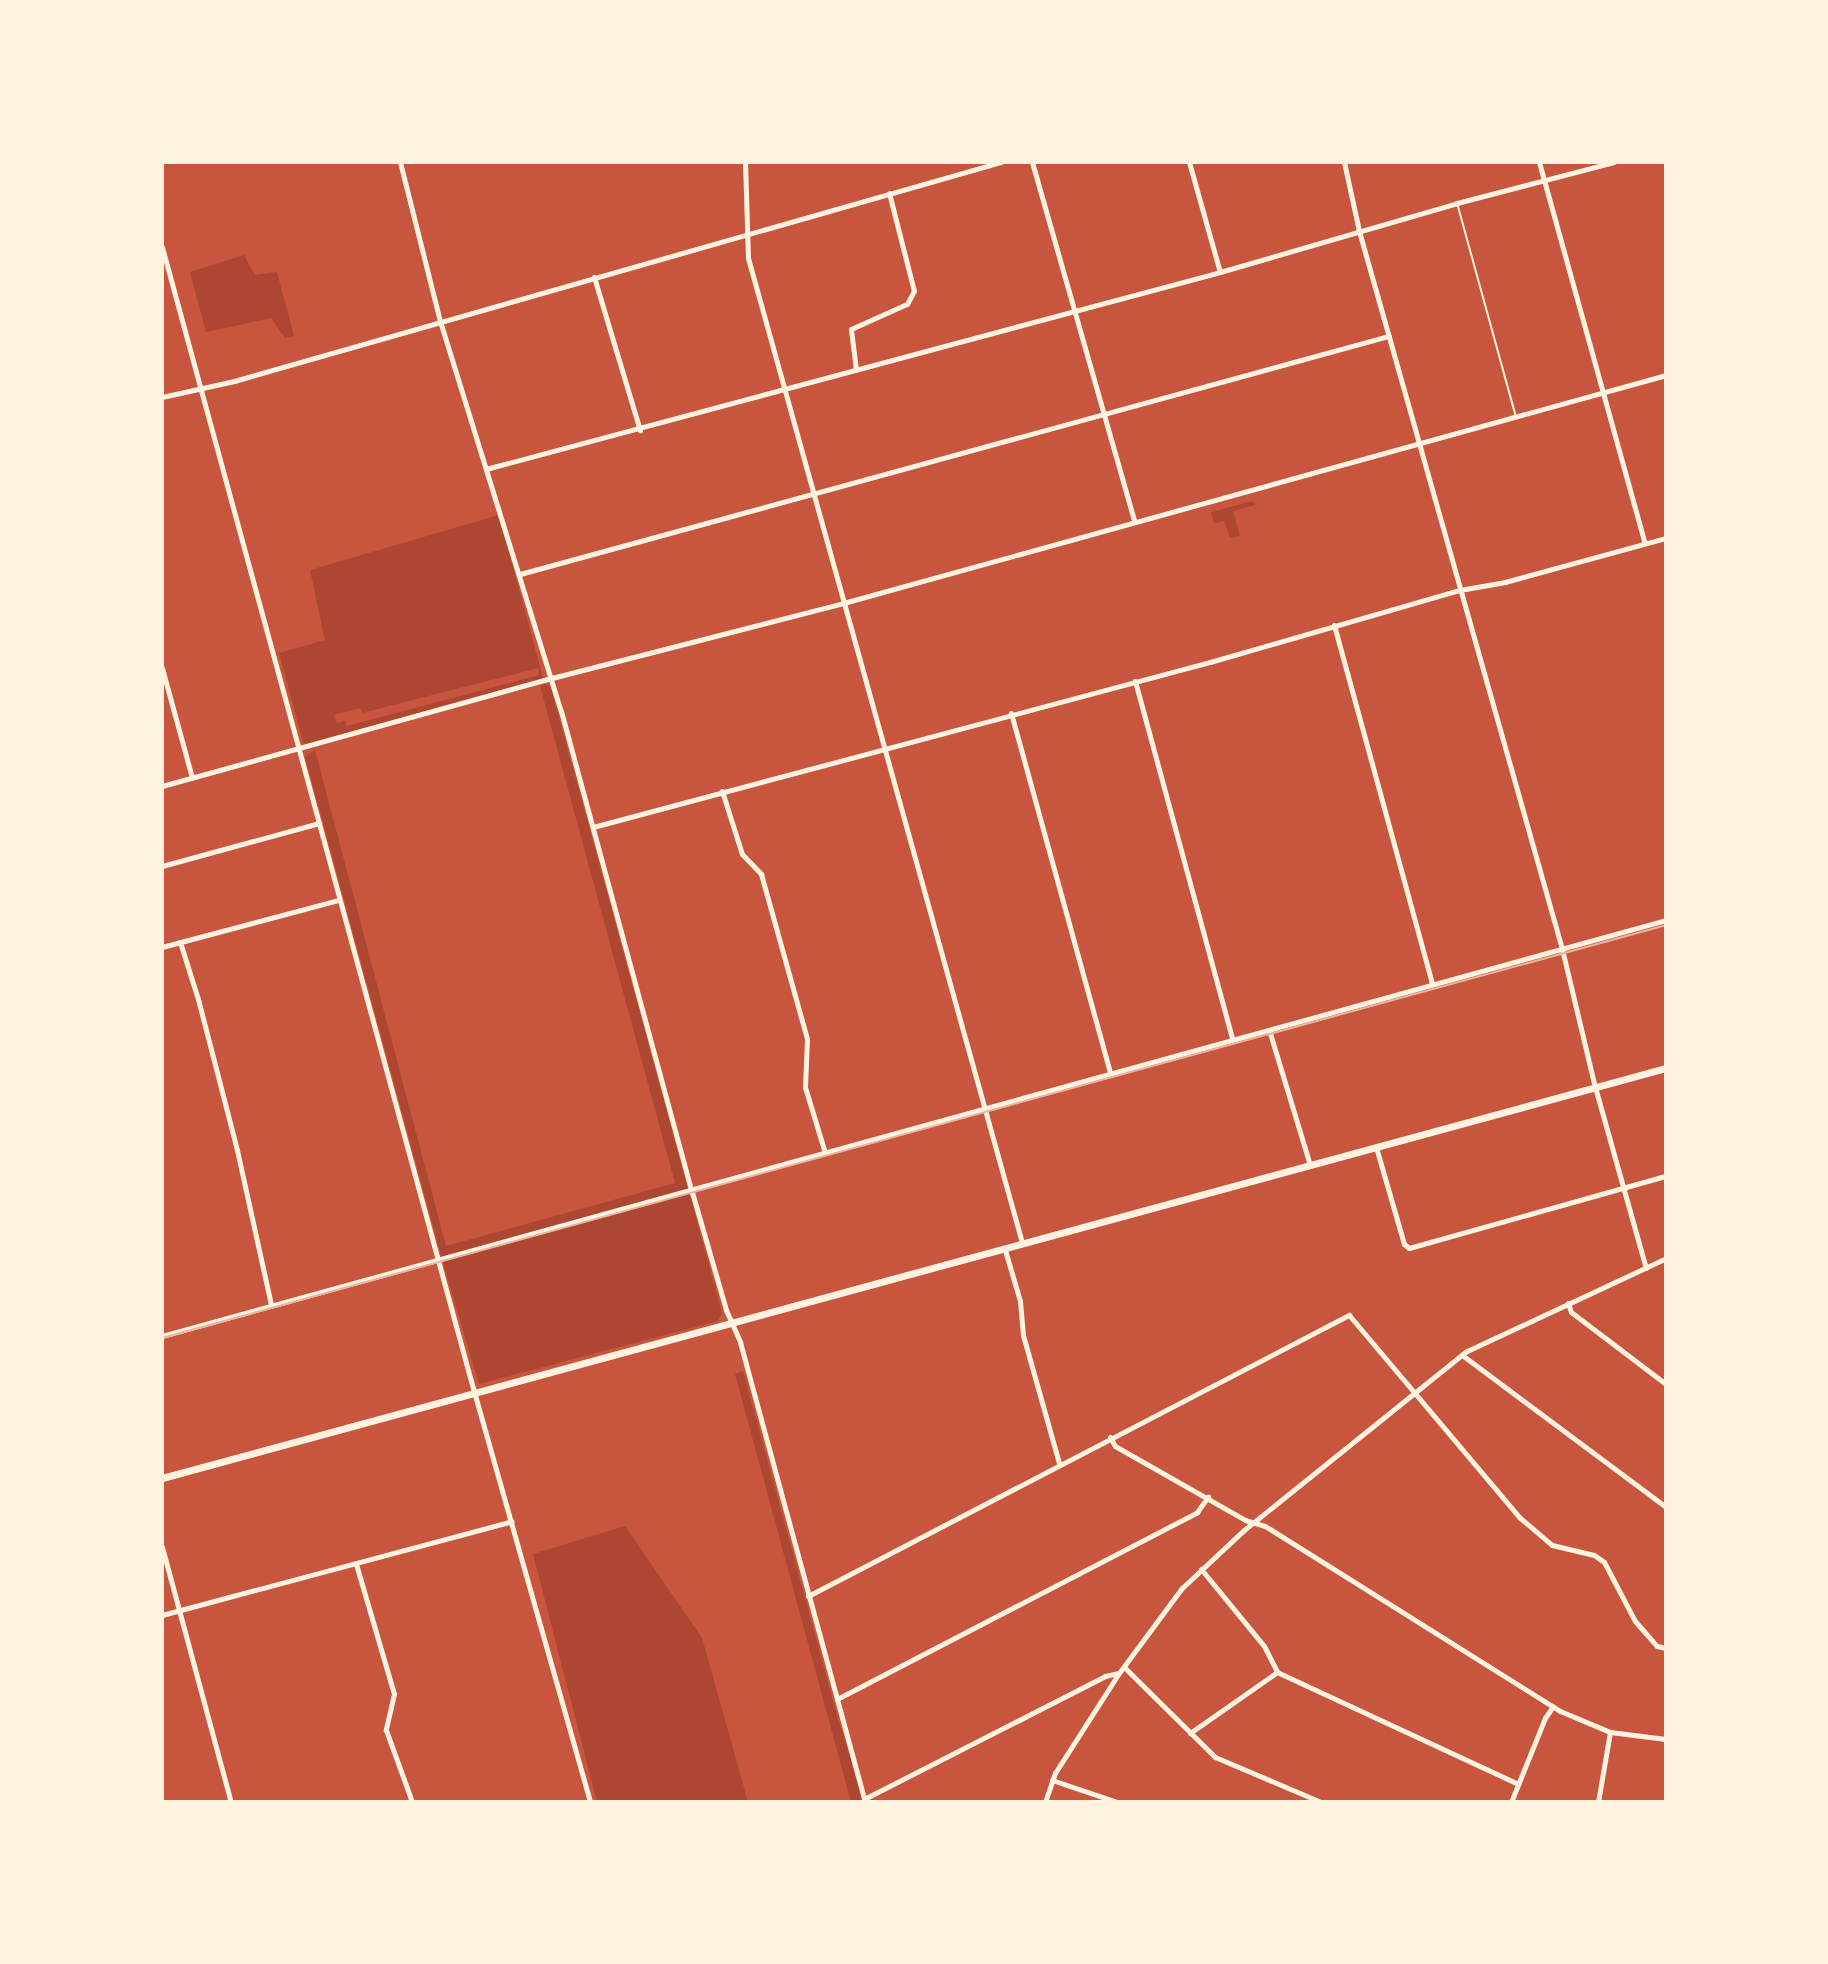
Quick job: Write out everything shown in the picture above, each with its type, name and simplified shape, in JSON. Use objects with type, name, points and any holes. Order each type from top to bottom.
[{"type":"main road","points":[[162,1478],[1666,1068]]},
{"type":"street","points":[[400,162],[440,321],[551,678],[691,1191],[740,1342],[866,1800],[1105,1676],[1119,1673]]},
{"type":"street","points":[[745,162],[748,258],[847,602],[1023,1245]]},
{"type":"street","points":[[162,397],[234,381],[1001,162]]},
{"type":"street","points":[[1032,162],[1134,521]]},
{"type":"street","points":[[1189,162],[1220,272]]},
{"type":"street","points":[[1344,162],[1359,231],[1562,949],[1595,1087],[1646,1268]]},
{"type":"street","points":[[1539,162],[1645,543]]},
{"type":"street","points":[[486,469],[640,430],[1614,162]]},
{"type":"street","points":[[856,370],[851,329],[907,304],[914,291],[889,193]]},
{"type":"street","points":[[162,247],[437,1258],[590,1802]]},
{"type":"street","points":[[594,277],[640,430]]},
{"type":"street","points":[[520,574],[1389,336]]},
{"type":"street","points":[[162,786],[551,678],[847,602],[1515,414],[1666,375]]},
{"type":"street","points":[[593,827],[1460,590],[1505,582],[1666,538]]},
{"type":"street","points":[[1334,625],[1432,984]]},
{"type":"street","points":[[162,668],[192,778]]},
{"type":"street","points":[[1135,681],[1232,1039]]},
{"type":"street","points":[[1011,713],[1110,1073]]},
{"type":"street","points":[[722,791],[742,854],[761,874],[807,1039],[805,1087],[825,1153]]},
{"type":"street","points":[[162,866],[319,823]]},
{"type":"street","points":[[162,947],[339,900]]},
{"type":"street","points":[[162,1336],[1666,920]]},
{"type":"street","points":[[180,942],[233,1135],[271,1305]]},
{"type":"street","points":[[1269,1030],[1310,1165]]},
{"type":"street","points":[[1376,1147],[1404,1244],[1409,1248],[1666,1176]]},
{"type":"street","points":[[1005,1250],[1020,1301],[1023,1335],[1059,1463]]},
{"type":"street","points":[[1045,1802],[1052,1780],[1119,1673],[1182,1588],[1201,1569],[1462,1355],[1666,1258]]},
{"type":"street","points":[[1568,1303],[1571,1312],[1666,1384]]},
{"type":"street","points":[[808,1596],[839,1583],[1059,1463],[1349,1315],[1528,1527],[1552,1545],[1594,1555],[1604,1562],[1635,1621],[1657,1646],[1666,1648]]},
{"type":"street","points":[[1462,1355],[1666,1507]]},
{"type":"street","points":[[1110,1437],[1115,1446],[1255,1522],[1581,1722],[1610,1732],[1666,1739]]},
{"type":"street","points":[[837,1699],[1197,1512],[1208,1497]]},
{"type":"street","points":[[162,1615],[512,1521]]},
{"type":"street","points":[[162,1547],[231,1802]]},
{"type":"street","points":[[356,1564],[394,1694],[386,1730],[412,1802]]},
{"type":"street","points":[[1201,1569],[1264,1646],[1277,1672],[1518,1784]]},
{"type":"street","points":[[1124,1667],[1215,1757],[1321,1802]]},
{"type":"street","points":[[1190,1733],[1277,1672]]},
{"type":"street","points":[[1511,1802],[1545,1718],[1553,1706]]},
{"type":"street","points":[[1598,1802],[1610,1732]]},
{"type":"street","points":[[1052,1780],[1117,1802]]},
{"type":"lane","points":[[1457,203],[1515,414]]},
{"type":"shaded area","points":[[244,255],[255,275],[277,272],[294,336],[285,338],[271,318],[206,332],[190,272]]},
{"type":"shaded area","points":[[1253,501],[1255,505],[1233,511],[1240,536],[1230,537],[1224,521],[1214,523],[1211,512]]},
{"type":"shaded area","points":[[499,515],[543,678],[309,745],[303,742],[279,653],[325,640],[310,570]],"holes":[[[538,668],[539,675],[347,726],[345,721],[337,723],[334,715],[360,708],[362,713]]]},
{"type":"shaded area","points":[[546,684],[551,688],[722,1313],[718,1321],[479,1384],[305,757],[315,750],[446,1246],[675,1183],[540,686]]},
{"type":"shaded area","points":[[743,1371],[863,1802],[851,1802],[735,1374]]},
{"type":"shaded area","points":[[625,1526],[702,1638],[748,1802],[597,1802],[533,1554]]},
{"type":"tram line","points":[[162,1338],[1666,925]]}]
